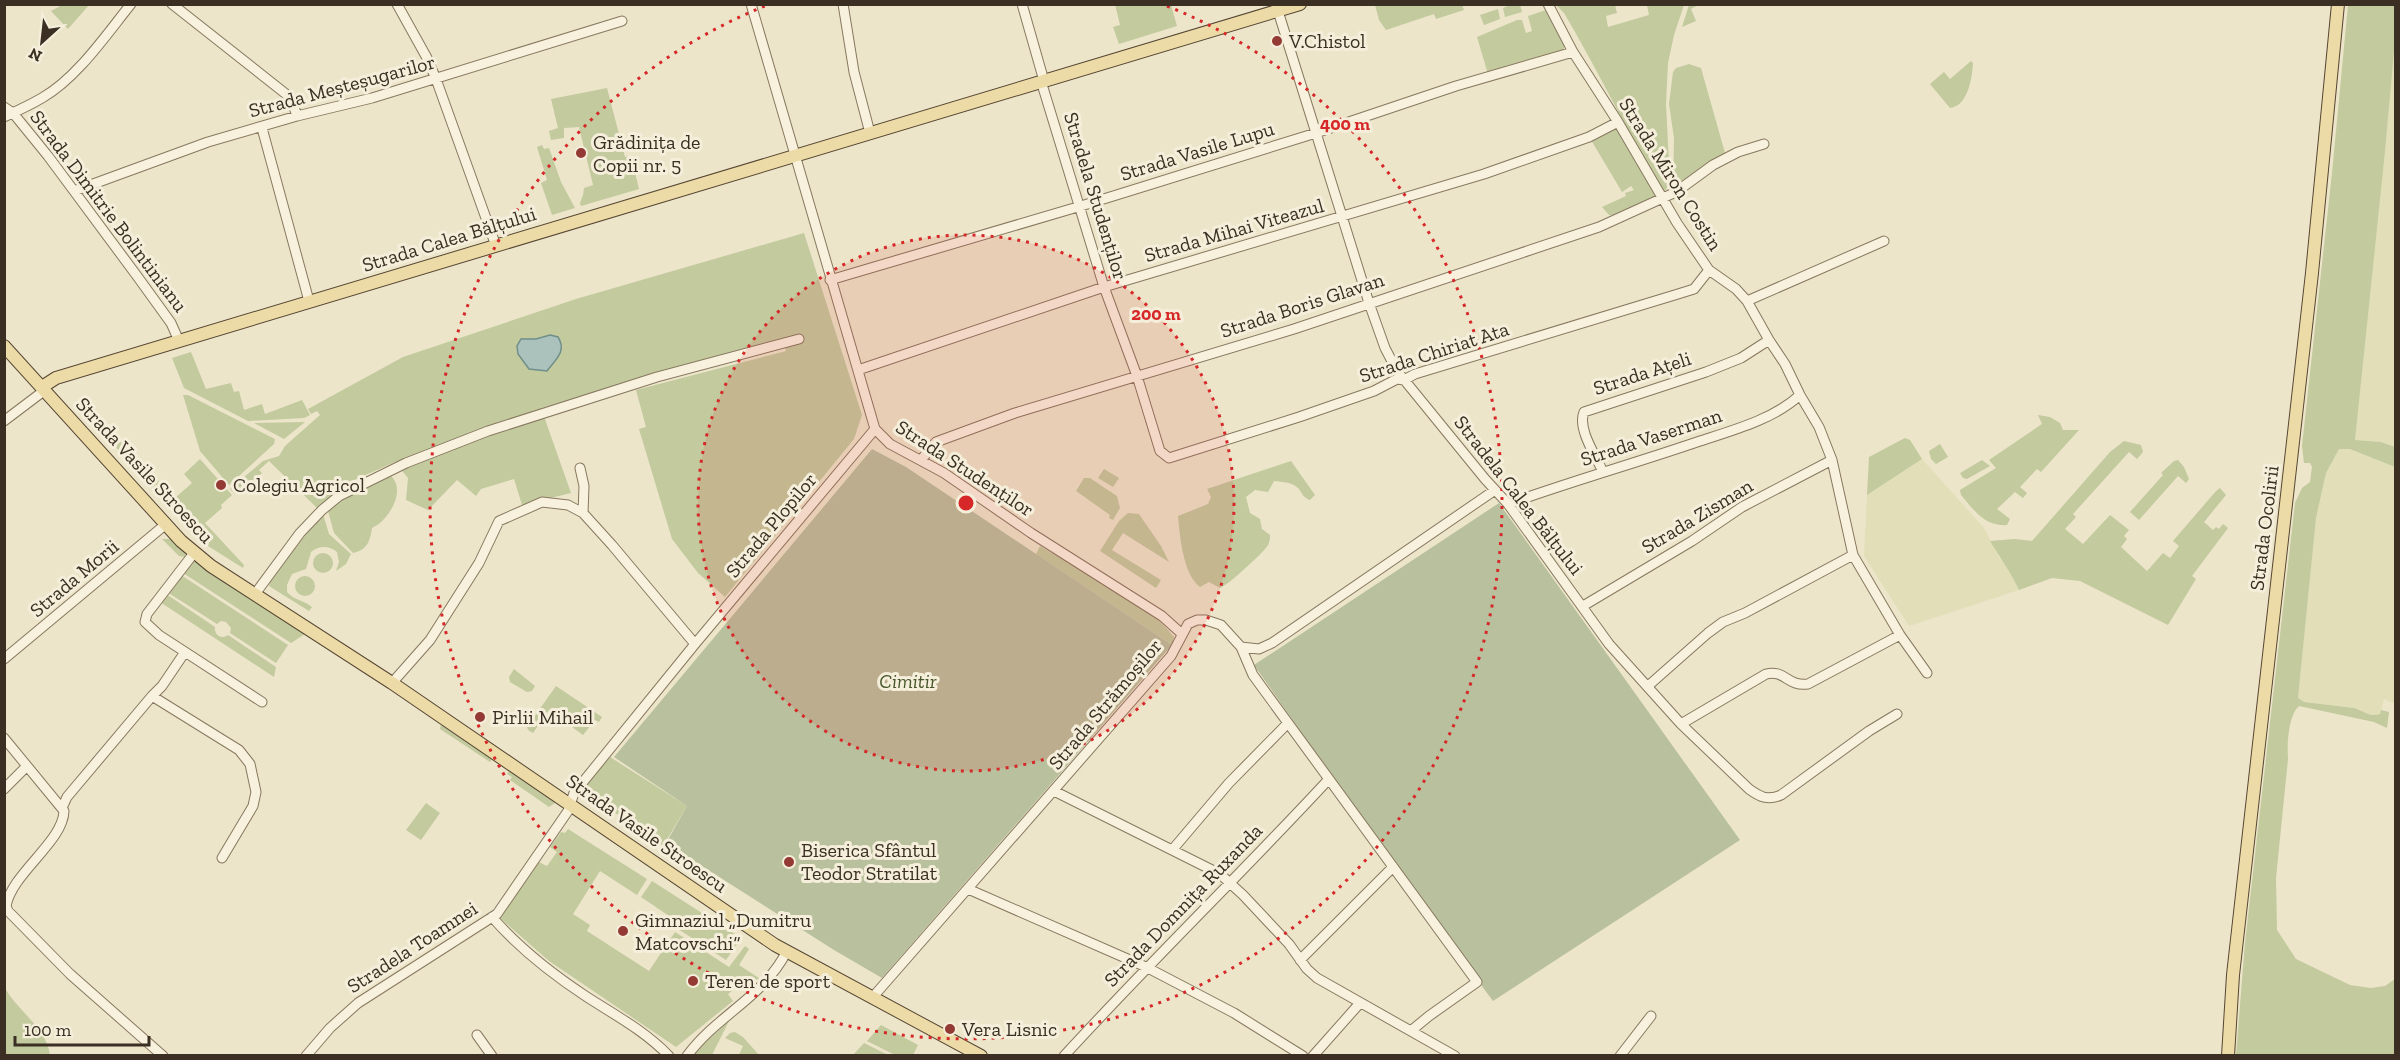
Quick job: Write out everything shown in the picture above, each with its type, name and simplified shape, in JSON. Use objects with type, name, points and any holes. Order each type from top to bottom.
[{"type":"main road","name":"Strada Calea Bălțului","points":[[43,389],[56,378],[1300,4]]},
{"type":"main road","name":"Strada Ocolirii","points":[[2228,1056],[2233,975],[2309,307],[2338,4]]},
{"type":"main road","name":"Strada Vasile Stroescu","points":[[4,346],[166,524],[194,553],[211,566],[392,683],[756,933],[981,1056]]},
{"type":"street","points":[[7,112],[43,98],[69,76],[94,50],[131,4]]},
{"type":"street","points":[[172,4],[291,98],[297,116]]},
{"type":"street","points":[[397,4],[436,79],[496,246]]},
{"type":"street","name":"Strada Studenților","points":[[751,4],[793,156],[875,429],[890,444],[944,473],[1031,533],[1162,616],[1182,634]]},
{"type":"street","points":[[843,4],[854,72],[870,133]]},
{"type":"street","points":[[1022,4],[1042,81]]},
{"type":"street","name":"Strada Miron Costin","points":[[1548,4],[1574,52],[1677,223],[1710,270],[1736,289],[1747,301],[1785,364],[1819,427],[1832,460],[1853,555],[1900,635],[1927,673]]},
{"type":"street","name":"Stradela Calea Bălțului","points":[[1278,12],[1385,348],[1404,380],[1508,504],[1609,644],[1681,724],[1758,796],[1773,798],[1897,714]]},
{"type":"street","name":"Strada Meșteșugarilor","points":[[74,191],[208,142],[297,116],[372,98],[622,21]]},
{"type":"street","name":"Strada Vasile Lupu","points":[[830,280],[1081,206],[1316,133],[1456,86],[1574,52]]},
{"type":"street","name":"Stradela Studenților","points":[[1042,81],[1104,287],[1137,376],[1160,451],[1164,456]]},
{"type":"street","name":"Strada Dimitrie Bolintinianu","points":[[7,112],[74,191],[171,323],[179,341]]},
{"type":"street","name":"Strada Mihai Viteazul","points":[[858,370],[1104,287],[1484,174],[1589,137],[1618,122]]},
{"type":"street","points":[[262,128],[309,301]]},
{"type":"street","name":"Strada Boris Glavan","points":[[921,460],[936,442],[1015,413],[1294,329],[1599,227],[1664,198],[1684,187],[1713,165],[1738,152],[1764,144]]},
{"type":"street","points":[[1747,301],[1884,241]]},
{"type":"street","name":"Strada Chiriat Ata","points":[[1164,456],[1175,458],[1374,391],[1397,379],[1404,380],[1415,374],[1694,289],[1710,270]]},
{"type":"street","points":[[255,594],[300,533],[322,510],[339,496],[405,463],[488,431],[657,377],[799,339]]},
{"type":"street","name":"Strada Ațeli","points":[[1603,472],[1584,431],[1582,416],[1584,412],[1706,372],[1741,358],[1769,340]]},
{"type":"street","points":[[4,421],[43,389]]},
{"type":"street","name":"Strada Vaserman","points":[[1508,504],[1603,472],[1629,466],[1735,429],[1789,405],[1800,395]]},
{"type":"street","name":"Strada Plopilor","points":[[571,804],[574,793],[875,429]]},
{"type":"street","name":"Strada Zisman","points":[[1583,606],[1692,541],[1742,507],[1832,460]]},
{"type":"street","points":[[580,468],[584,486],[583,513]]},
{"type":"street","points":[[1241,647],[1259,649],[1272,643],[1495,490]]},
{"type":"street","points":[[392,683],[430,640],[479,563],[500,521],[542,502],[568,505],[583,513],[695,644]]},
{"type":"street","name":"Strada Morii","points":[[4,659],[166,524]]},
{"type":"street","points":[[194,553],[145,617],[147,626],[262,702]]},
{"type":"street","points":[[1648,686],[1723,622],[1745,613],[1853,555]]},
{"type":"street","name":"Strada Strămoșilor","points":[[872,998],[1176,650],[1188,624],[1206,620],[1221,625],[1241,647],[1253,675],[1288,723]]},
{"type":"street","points":[[1681,724],[1766,674],[1781,674],[1793,684],[1808,684],[1900,635]]},
{"type":"street","points":[[163,1056],[70,974],[8,911],[6,906],[11,892],[57,831],[63,818],[62,808],[67,797],[162,686],[185,652]]},
{"type":"street","points":[[152,696],[239,750],[250,764],[256,792],[253,806],[222,858]]},
{"type":"street","points":[[1173,849],[1229,783],[1288,723],[1477,982],[1412,1030]]},
{"type":"street","points":[[4,738],[62,808]]},
{"type":"street","points":[[4,789],[27,766]]},
{"type":"street","name":"Strada Domnița Ruxanda","points":[[1064,1056],[1146,967],[1231,884],[1329,779]]},
{"type":"street","points":[[1054,791],[1220,874],[1289,944],[1317,978],[1455,1056]]},
{"type":"street","name":"Stradela Toamnei","points":[[306,1056],[330,1028],[358,1003],[492,917],[525,873],[571,804]]},
{"type":"street","points":[[1300,960],[1392,868]]},
{"type":"street","points":[[968,889],[1146,967],[1234,1013],[1303,1056]]},
{"type":"street","points":[[492,917],[508,935],[552,972],[649,1037],[669,1056]]},
{"type":"street","points":[[687,1056],[701,1037],[764,986],[787,951]]},
{"type":"street","points":[[1314,1056],[1360,1004]]},
{"type":"street","points":[[1620,1056],[1651,1016]]},
{"type":"street","points":[[477,1035],[492,1056]]},
{"type":"shaded area","points":[[2395,40],[2395,447],[2381,442],[2355,440]]},
{"type":"shaded area","points":[[2339,449],[2350,449],[2395,467],[2395,704],[2384,699],[2380,714],[2376,715],[2363,713],[2360,709],[2304,702],[2298,698],[2316,518],[2326,473]]},
{"type":"shaded area","points":[[1922,459],[1984,528],[1999,557],[2010,570],[2019,590],[1909,626],[1864,556],[1867,495]]},
{"type":"green space","points":[[1115,4],[1171,5],[1177,26],[1119,44],[1113,27],[1120,25]]},
{"type":"green space","points":[[62,5],[89,5],[68,29],[51,11]]},
{"type":"green space","points":[[1375,5],[1462,5],[1464,10],[1436,19],[1434,14],[1386,30],[1379,20]]},
{"type":"green space","points":[[1520,5],[1522,12],[1505,17],[1503,8]]},
{"type":"green space","points":[[1556,5],[1615,5],[1617,13],[1606,16],[1608,27],[1649,15],[1647,5],[1684,5],[1668,63],[1666,104],[1670,182],[1664,193],[1577,35],[1564,13]]},
{"type":"green space","points":[[1689,5],[1698,5],[1691,9],[1696,21],[1682,27]]},
{"type":"green space","points":[[2348,5],[2395,5],[2395,40],[2385,151],[2355,440],[2381,442],[2395,447],[2395,467],[2350,449],[2339,449],[2326,473],[2316,518],[2298,698],[2304,702],[2354,708],[2373,715],[2380,714],[2381,710],[2389,712],[2387,728],[2374,722],[2299,706],[2295,711],[2289,731],[2276,878],[2277,930],[2296,959],[2350,985],[2371,988],[2385,986],[2395,979],[2395,1055],[2236,1055],[2245,943],[2295,503],[2302,488],[2310,482],[2312,467],[2310,463],[2304,463],[2302,446]]},
{"type":"green space","points":[[1498,9],[1500,19],[1484,25],[1480,15]]},
{"type":"green space","points":[[1546,10],[1565,44],[1563,51],[1488,74],[1477,37],[1517,20],[1522,20],[1526,33],[1532,31],[1528,16]]},
{"type":"green space","points":[[1971,61],[1973,63],[1970,83],[1965,97],[1956,106],[1950,108],[1930,84],[1944,72],[1950,79]]},
{"type":"green space","points":[[1689,64],[1701,68],[1725,153],[1673,191],[1674,138],[1669,104],[1673,72],[1676,68]]},
{"type":"green space","name":"Grădinița de Copii nr. 5","points":[[607,88],[625,157],[631,156],[639,189],[581,206],[584,188],[593,185],[579,127],[564,128],[564,138],[551,140],[549,131],[558,128],[551,99]]},
{"type":"green space","points":[[1617,127],[1657,198],[1616,216],[1609,215],[1602,207],[1634,190],[1631,186],[1622,192],[1591,140]]},
{"type":"green space","points":[[542,145],[544,149],[549,148],[561,182],[575,208],[552,215],[541,183],[547,180],[537,147]]},
{"type":"green space","points":[[804,233],[862,415],[854,439],[725,597],[698,573],[672,539],[639,429],[646,427],[636,390],[786,351],[782,338],[541,408],[571,493],[522,505],[514,479],[481,489],[476,496],[457,480],[428,510],[406,500],[408,478],[395,462],[352,481],[317,508],[269,461],[259,470],[262,473],[243,490],[241,488],[235,494],[230,489],[263,461],[279,456],[285,446],[320,415],[317,411],[311,414],[308,409],[403,357],[576,299]]},
{"type":"green space","points":[[191,352],[206,389],[231,383],[234,392],[239,391],[244,410],[262,404],[265,414],[302,400],[310,415],[304,418],[248,421],[184,388],[172,358]]},
{"type":"green space","points":[[183,395],[188,395],[275,439],[274,444],[229,485],[200,451]]},
{"type":"green space","points":[[2038,415],[2050,417],[2060,423],[2063,430],[2079,430],[2041,472],[2037,469],[2020,487],[2027,493],[2023,498],[2015,492],[1997,509],[2010,519],[2007,525],[1992,523],[1975,512],[1961,495],[1960,490],[1996,468],[1989,460],[2042,424]]},
{"type":"green space","points":[[100,421],[175,498],[192,483],[184,474],[200,459],[232,495],[221,505],[222,508],[205,523],[244,565],[243,568],[208,546],[95,425]]},
{"type":"green space","points":[[305,422],[284,439],[254,423]]},
{"type":"green space","points":[[1905,438],[1910,440],[1922,459],[1867,495],[1869,457]]},
{"type":"green space","points":[[2124,441],[2141,445],[2143,452],[2137,459],[2129,452],[2073,514],[2076,517],[2065,529],[2083,544],[2110,515],[2129,530],[2124,536],[2127,539],[2121,547],[2147,571],[2163,553],[2170,558],[2179,546],[2173,541],[2216,491],[2220,488],[2226,495],[2204,522],[2213,530],[2216,527],[2219,529],[2223,524],[2228,528],[2192,576],[2196,579],[2168,625],[2080,581],[2052,578],[2019,590],[1990,541],[2015,539],[2032,541],[2110,452]]},
{"type":"green space","points":[[1940,444],[1948,457],[1936,464],[1931,459],[1929,451]]},
{"type":"green space","name":"Cimitir","points":[[872,449],[906,467],[1172,645],[882,978],[666,843],[687,806],[614,757]]},
{"type":"green space","points":[[1982,460],[1990,466],[1967,479],[1963,478],[1960,473]]},
{"type":"green space","points":[[2178,460],[2189,479],[2186,483],[2178,476],[2139,520],[2130,512],[2163,475],[2161,473]]},
{"type":"green space","points":[[1291,461],[1315,495],[1310,500],[1304,497],[1294,485],[1274,481],[1268,492],[1255,490],[1246,497],[1250,513],[1260,519],[1262,529],[1270,535],[1268,544],[1250,564],[1224,586],[1220,588],[1209,582],[1200,587],[1194,581],[1186,564],[1178,516],[1208,504],[1211,497],[1207,489]]},
{"type":"green space","points":[[1104,469],[1119,478],[1113,487],[1098,478]]},
{"type":"green space","points":[[386,476],[391,476],[397,489],[394,505],[384,519],[372,528],[365,547],[353,553],[334,533],[328,511],[340,501]]},
{"type":"green space","points":[[1084,478],[1090,478],[1117,496],[1120,508],[1113,520],[1109,518],[1110,515],[1076,491]]},
{"type":"green space","points":[[1499,503],[1740,840],[1493,1001],[1427,912],[1254,665]]},
{"type":"green space","points":[[1128,513],[1139,514],[1169,562],[1123,533],[1112,550],[1161,580],[1156,588],[1100,551],[1119,521]]},
{"type":"green space","points":[[323,514],[329,534],[351,554],[346,564],[336,571],[339,562],[337,552],[331,548],[318,548],[311,552],[306,569],[292,574],[287,585],[287,592],[312,607],[309,611],[269,586],[270,578]]},
{"type":"green space","points":[[162,539],[171,539],[185,553],[185,557],[179,556]]},
{"type":"green space","points":[[1040,546],[1112,586],[1145,609],[1174,637],[1172,645],[1036,554]]},
{"type":"green space","points":[[323,553],[330,556],[333,563],[330,570],[323,573],[316,570],[313,563],[316,556]]},
{"type":"green space","points":[[192,562],[196,562],[305,634],[291,643],[183,573]]},
{"type":"green space","points":[[181,575],[288,645],[276,663],[230,633],[231,628],[226,622],[221,621],[217,624],[167,592]]},
{"type":"green space","points":[[301,576],[309,576],[315,582],[315,590],[309,596],[301,596],[295,590],[295,582]]},
{"type":"green space","points":[[166,594],[215,627],[219,636],[228,635],[276,667],[274,677],[160,602]]},
{"type":"green space","points":[[514,669],[535,686],[532,691],[527,692],[510,682],[509,677]]},
{"type":"green space","points":[[556,686],[602,717],[599,722],[595,720],[583,735],[549,710],[533,733],[528,730],[527,727]]},
{"type":"green space","points":[[441,724],[492,759],[490,762],[440,729]]},
{"type":"green space","points":[[610,757],[687,806],[663,846],[582,790]]},
{"type":"green space","points":[[510,770],[549,796],[555,803],[549,807],[510,780],[512,777],[507,774]]},
{"type":"green space","points":[[426,803],[440,813],[421,840],[406,830]]},
{"type":"green space","name":"Gimnaziul „Dumitru Matcovschi“","points":[[568,829],[647,879],[637,895],[600,871],[573,914],[590,925],[587,931],[649,971],[675,932],[729,967],[745,946],[749,949],[739,965],[762,980],[749,978],[728,994],[733,1001],[676,1047],[549,961],[500,918],[539,862],[547,866],[557,852],[550,847],[561,832],[565,833]]},
{"type":"green space","points":[[652,881],[741,938],[726,960],[678,929],[681,924],[641,897]]},
{"type":"green space","points":[[4,986],[43,1036],[50,1055],[5,1055]]},
{"type":"green space","points":[[729,1021],[712,1055],[694,1056],[697,1050]]},
{"type":"green space","points":[[881,1025],[918,1045],[913,1055],[895,1055],[867,1041]]},
{"type":"green space","points":[[735,1032],[743,1037],[759,1055],[739,1055],[743,1046],[725,1038]]},
{"type":"green space","points":[[864,1043],[888,1055],[853,1055]]},
{"type":"water","points":[[550,335],[558,337],[561,347],[559,355],[547,371],[529,369],[518,354],[517,346],[521,339],[536,339]]},
{"type":"place","name":"V.Chistol","points":[[1277,41]]},
{"type":"place","name":"Grădinița de Copii nr. 5","points":[[581,153]]},
{"type":"place","name":"Colegiu Agricol","points":[[221,485]]},
{"type":"place","name":"Pirlii Mihail","points":[[480,717]]},
{"type":"place","name":"Biserica Sfântul Teodor Stratilat","points":[[789,862]]},
{"type":"place","name":"Gimnaziul „Dumitru Matcovschi“","points":[[623,931]]},
{"type":"place","name":"Teren de sport","points":[[693,981]]},
{"type":"place","name":"Vera Lisnic","points":[[950,1029]]}]
